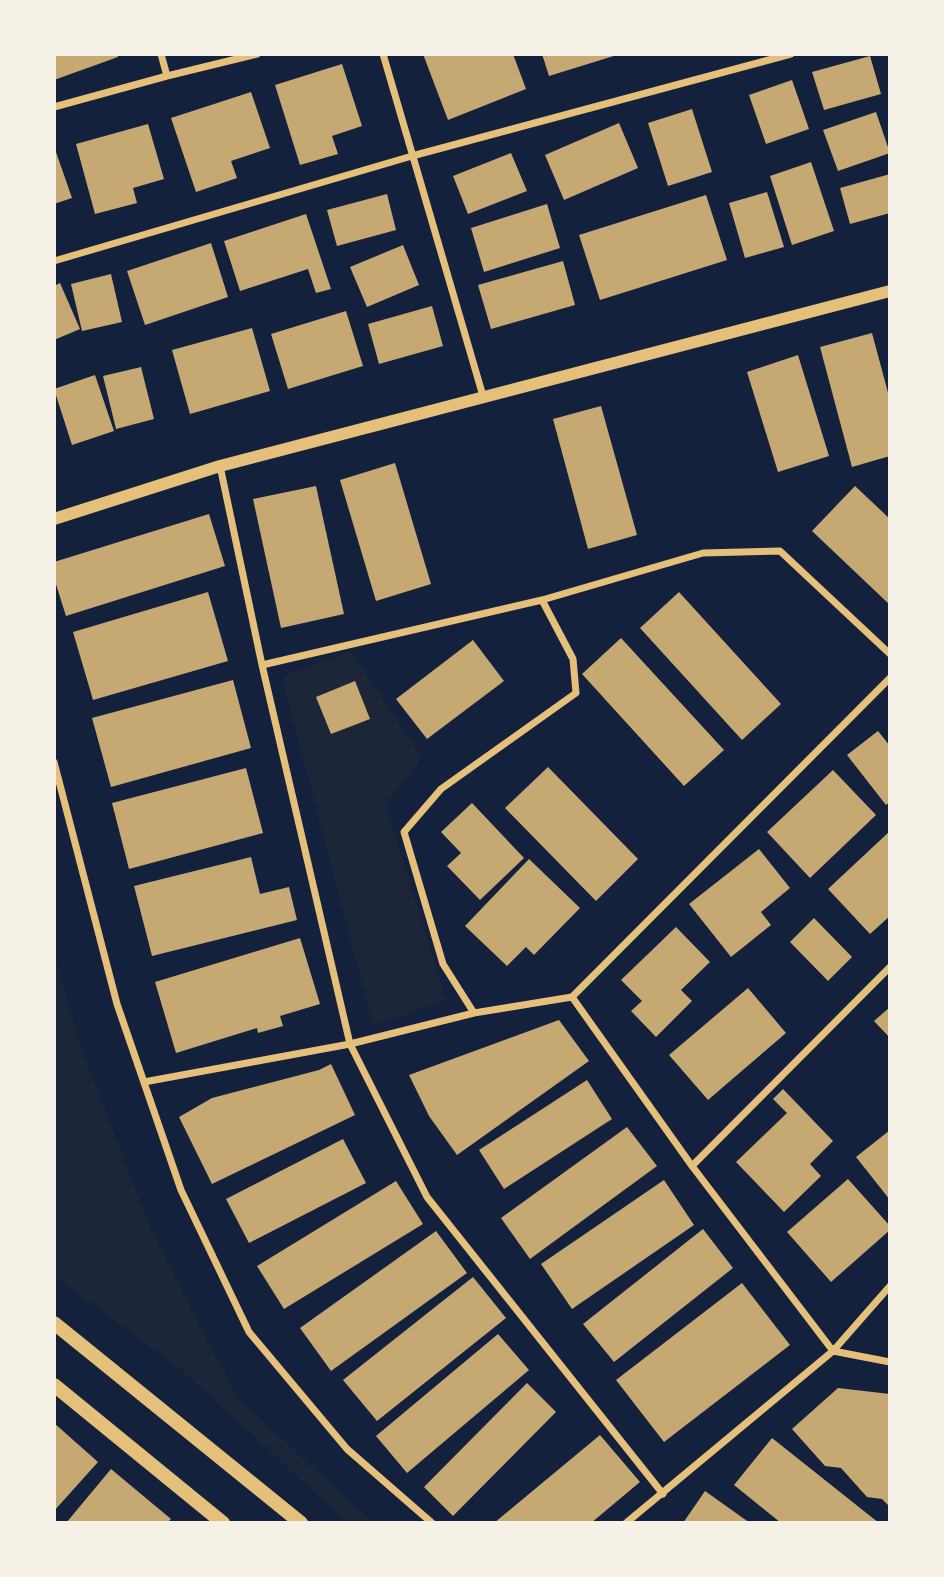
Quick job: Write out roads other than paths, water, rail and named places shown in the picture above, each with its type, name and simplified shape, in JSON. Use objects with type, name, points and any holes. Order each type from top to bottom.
[{"type":"main road","points":[[54,1323],[301,1523]]},
{"type":"main road","points":[[54,1385],[223,1523]]},
{"type":"street","points":[[161,54],[167,76]]},
{"type":"street","points":[[54,107],[257,54]]},
{"type":"street","points":[[383,54],[484,396]]},
{"type":"street","points":[[54,261],[412,156],[791,54]]},
{"type":"street","points":[[54,519],[220,466],[890,291]]},
{"type":"street","points":[[220,466],[262,665],[350,1044],[427,1196],[663,1493]]},
{"type":"street","points":[[262,665],[542,600],[703,552],[780,551],[890,654]]},
{"type":"street","points":[[474,1013],[443,964],[404,832],[442,789],[576,693],[573,659],[542,600]]},
{"type":"street","points":[[144,1082],[350,1044],[474,1013],[572,997],[890,678]]},
{"type":"street","points":[[54,762],[117,1004],[181,1190],[249,1332],[348,1449],[432,1523]]},
{"type":"street","points":[[692,1166],[890,967]]},
{"type":"street","points":[[572,997],[692,1166],[833,1351],[890,1363]]},
{"type":"street","points":[[626,1523],[833,1351],[890,1286]]}]
